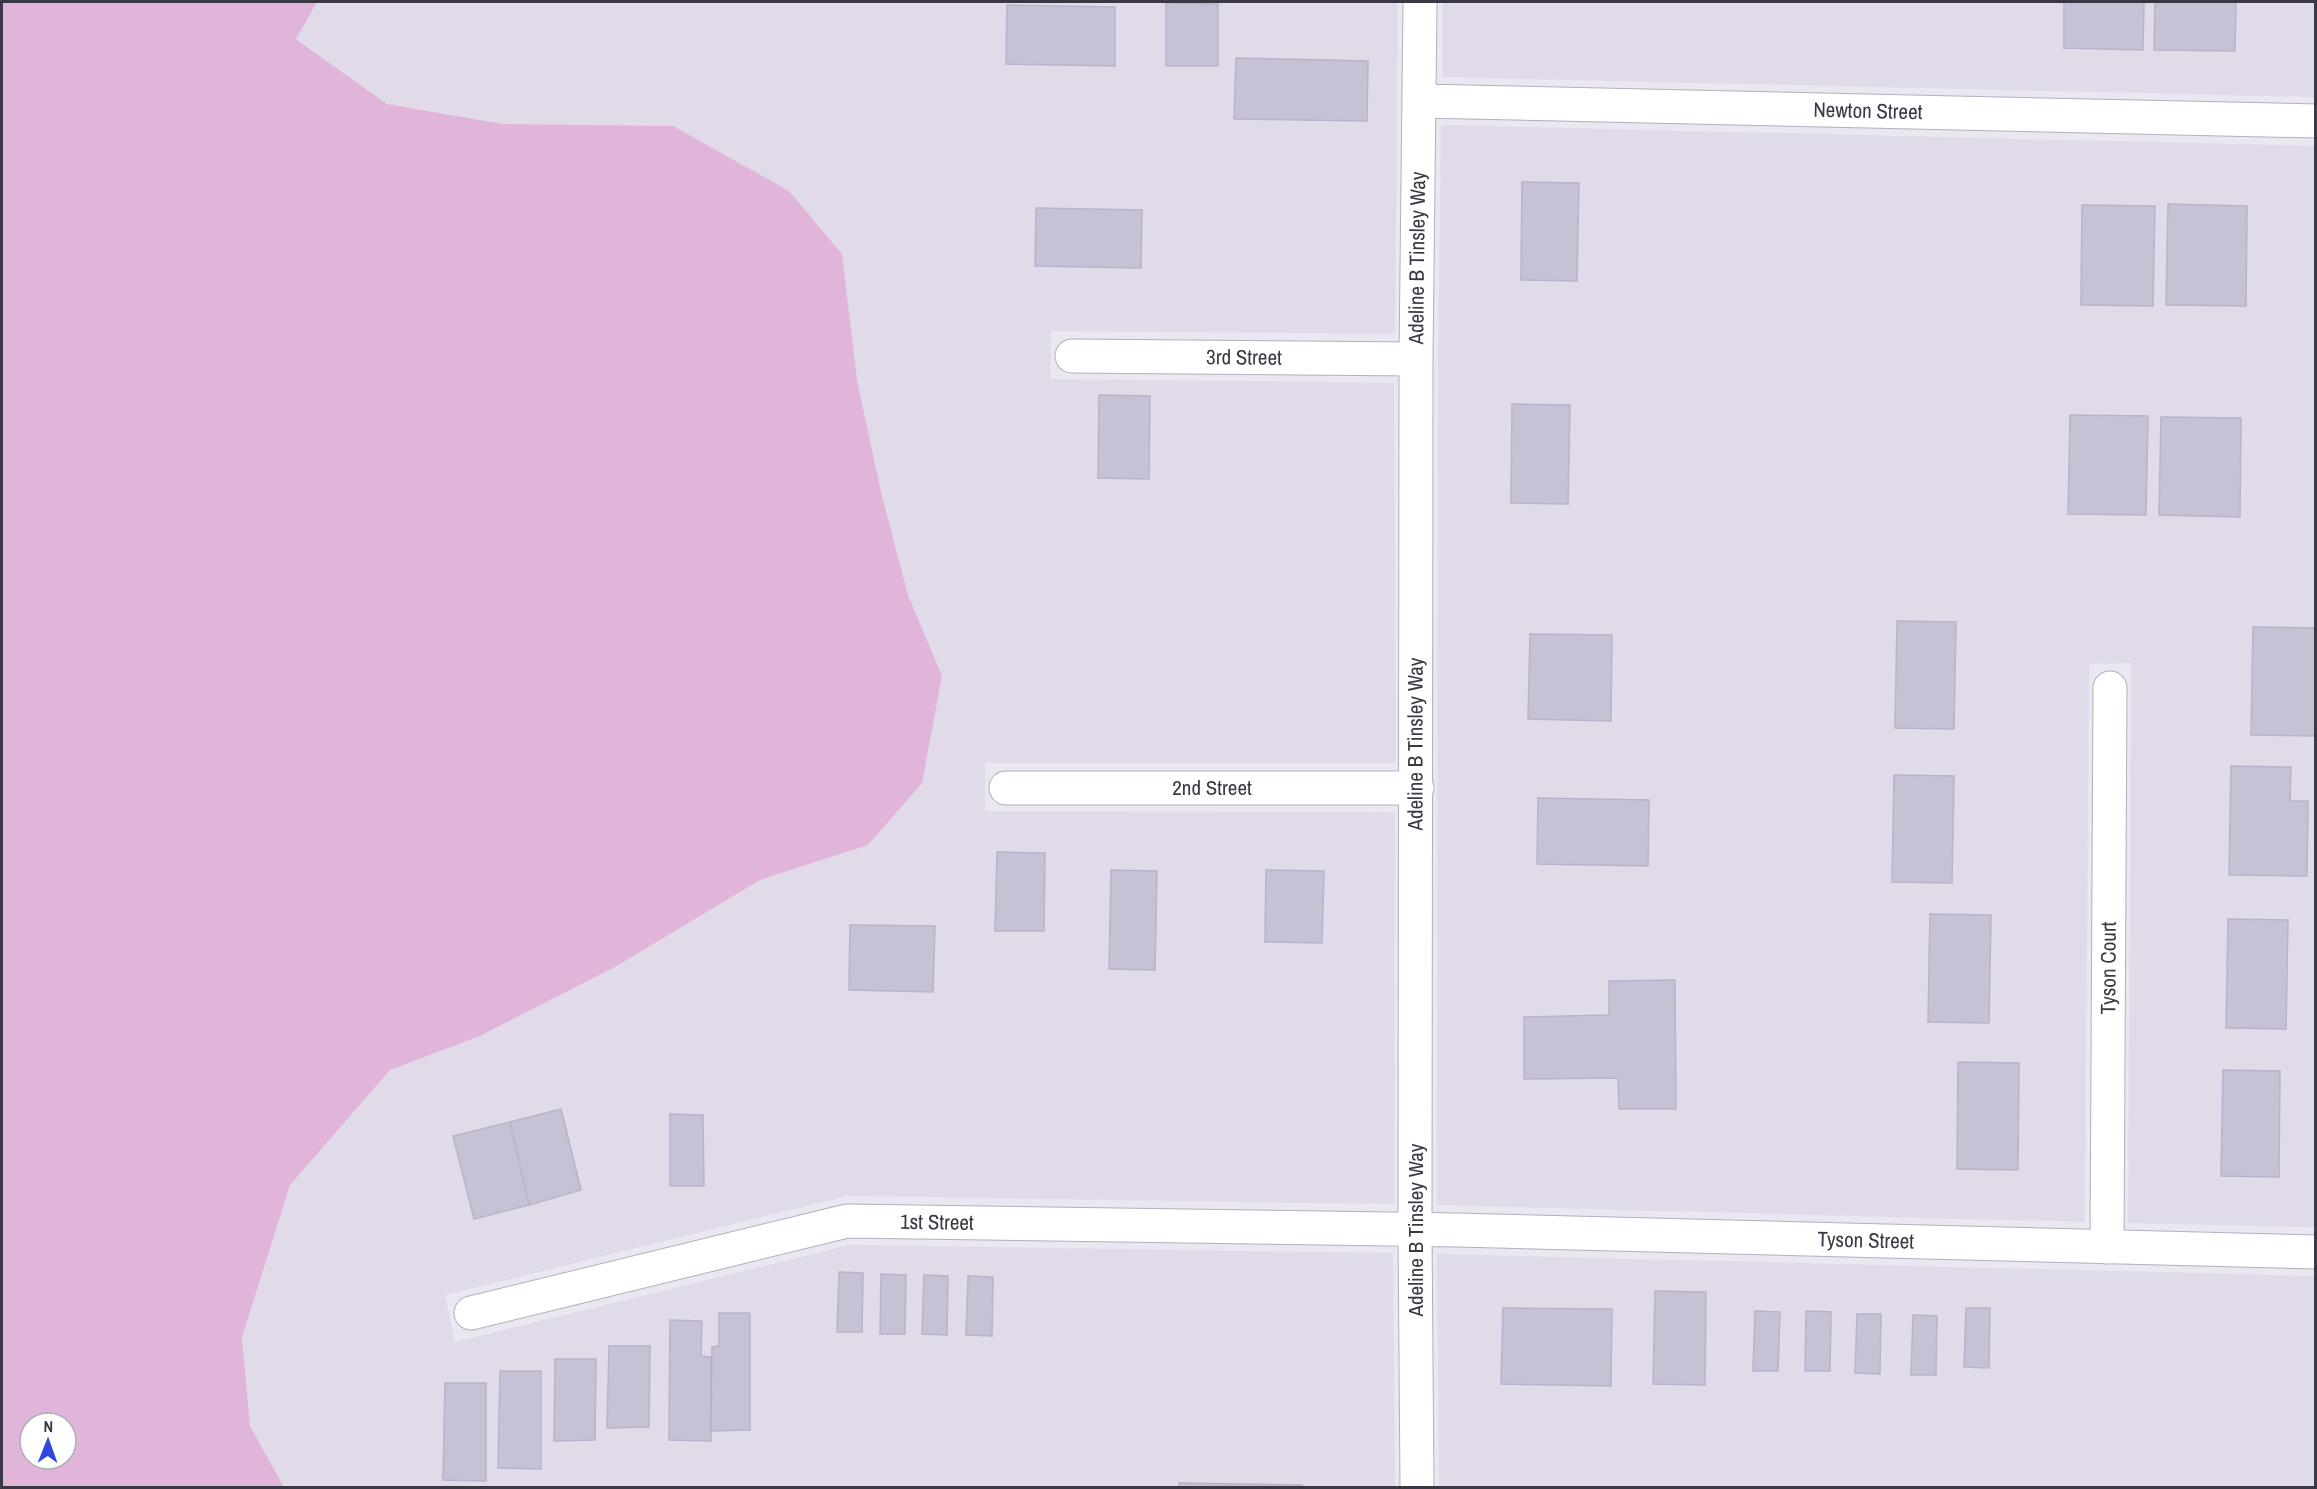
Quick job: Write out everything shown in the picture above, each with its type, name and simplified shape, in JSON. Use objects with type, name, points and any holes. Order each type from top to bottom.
[{"type":"street","name":"Adeline B Tinsley Way","points":[[1417,1488],[1416,359],[1420,2]]},
{"type":"street","name":"Newton Street","points":[[1420,101],[2316,121]]},
{"type":"street","name":"3rd Street","points":[[1072,356],[1416,359]]},
{"type":"street","name":"Tyson Court","points":[[2107,1247],[2110,688]]},
{"type":"street","name":"2nd Street","points":[[1006,788],[1417,788]]},
{"type":"street","name":"1st Street","points":[[471,1313],[847,1221],[1415,1229]]},
{"type":"street","name":"Tyson Street","points":[[1415,1229],[2316,1252]]},
{"type":"shaded area","points":[[2,2],[317,2],[296,39],[387,104],[503,124],[673,126],[789,191],[842,254],[857,380],[882,496],[908,595],[942,676],[922,783],[868,845],[760,880],[615,967],[480,1036],[390,1070],[290,1185],[242,1337],[250,1426],[284,1487],[2,1487]]},
{"type":"shaded area","points":[[317,2],[1398,2],[1395,334],[1051,331],[1050,379],[1394,383],[1396,763],[985,763],[985,811],[1395,812],[1394,1204],[847,1196],[445,1295],[455,1342],[849,1245],[1393,1253],[1395,1487],[284,1487],[250,1426],[242,1337],[289,1185],[390,1070],[480,1036],[615,967],[760,880],[868,845],[942,676],[908,595],[882,496],[857,380],[673,126],[503,124],[387,104],[296,38]]},
{"type":"shaded area","points":[[1442,2],[2315,2],[2315,97],[1442,77]]},
{"type":"shaded area","points":[[1441,125],[2315,146],[2315,1227],[2128,1223],[2131,663],[2089,664],[2085,1222],[1437,1205],[1438,359]]},
{"type":"shaded area","points":[[1437,1254],[2315,1276],[2315,1487],[1439,1487]]},
{"type":"building","points":[[2064,2],[2144,2],[2143,50],[2064,48]]},
{"type":"building","points":[[2155,2],[2236,2],[2235,51],[2154,50]]},
{"type":"building","points":[[1166,3],[1218,4],[1218,66],[1166,66]]},
{"type":"building","points":[[1007,5],[1115,7],[1115,66],[1006,64]]},
{"type":"building","points":[[1236,58],[1368,61],[1367,121],[1234,119]]},
{"type":"building","points":[[1522,182],[1579,183],[1577,281],[1521,280]]},
{"type":"building","points":[[2168,204],[2247,206],[2246,306],[2166,305]]},
{"type":"building","points":[[2082,205],[2155,206],[2153,306],[2081,305]]},
{"type":"building","points":[[1036,208],[1142,210],[1141,268],[1035,266]]},
{"type":"building","points":[[1099,395],[1150,396],[1149,479],[1098,478]]},
{"type":"building","points":[[1512,404],[1570,405],[1568,504],[1511,503]]},
{"type":"building","points":[[2070,415],[2148,416],[2146,515],[2068,514]]},
{"type":"building","points":[[2161,417],[2241,418],[2240,517],[2159,515]]},
{"type":"building","points":[[1897,621],[1956,622],[1954,729],[1895,728]]},
{"type":"building","points":[[2253,627],[2316,628],[2316,736],[2251,735]]},
{"type":"building","points":[[1530,634],[1612,635],[1611,721],[1528,719]]},
{"type":"building","points":[[2231,766],[2291,767],[2290,801],[2308,801],[2307,876],[2229,875]]},
{"type":"building","points":[[1894,775],[1954,776],[1952,883],[1892,882]]},
{"type":"building","points":[[1538,798],[1649,800],[1648,866],[1537,864]]},
{"type":"building","points":[[997,852],[1045,853],[1044,931],[995,931]]},
{"type":"building","points":[[1111,870],[1157,871],[1155,970],[1109,969]]},
{"type":"building","points":[[1266,870],[1324,871],[1322,943],[1265,942]]},
{"type":"building","points":[[1930,914],[1991,915],[1989,1023],[1928,1022]]},
{"type":"building","points":[[2228,919],[2288,920],[2286,1029],[2226,1028]]},
{"type":"building","points":[[850,925],[935,926],[933,992],[849,990]]},
{"type":"building","points":[[1675,980],[1676,1109],[1619,1109],[1618,1078],[1524,1079],[1524,1017],[1609,1015],[1609,981]]},
{"type":"building","points":[[1958,1062],[2019,1063],[2018,1170],[1957,1169]]},
{"type":"building","points":[[2223,1070],[2280,1071],[2279,1177],[2221,1176]]},
{"type":"building","points":[[561,1109],[581,1190],[529,1205],[510,1122]]},
{"type":"building","points":[[670,1114],[703,1115],[704,1186],[670,1186]]},
{"type":"building","points":[[510,1122],[529,1205],[474,1219],[453,1136]]},
{"type":"building","points":[[839,1272],[863,1273],[862,1332],[837,1332]]},
{"type":"building","points":[[881,1274],[906,1275],[905,1334],[880,1334]]},
{"type":"building","points":[[924,1275],[948,1276],[947,1335],[922,1334]]},
{"type":"building","points":[[968,1276],[993,1277],[992,1336],[966,1335]]},
{"type":"building","points":[[1655,1291],[1706,1292],[1705,1385],[1653,1384]]},
{"type":"building","points":[[1503,1308],[1612,1309],[1611,1386],[1501,1384]]},
{"type":"building","points":[[1966,1308],[1990,1308],[1989,1368],[1964,1367]]},
{"type":"building","points":[[1755,1311],[1780,1312],[1778,1371],[1753,1371]]},
{"type":"building","points":[[1806,1311],[1831,1312],[1830,1371],[1805,1371]]},
{"type":"building","points":[[719,1313],[750,1313],[750,1430],[711,1431],[712,1347],[719,1346]]},
{"type":"building","points":[[1857,1314],[1881,1314],[1880,1374],[1855,1373]]},
{"type":"building","points":[[1913,1315],[1937,1316],[1936,1375],[1911,1375]]},
{"type":"building","points":[[670,1320],[702,1321],[701,1356],[711,1357],[711,1441],[669,1440]]},
{"type":"building","points":[[609,1346],[650,1346],[649,1427],[607,1428]]},
{"type":"building","points":[[555,1359],[596,1359],[595,1440],[554,1441]]},
{"type":"building","points":[[500,1371],[541,1371],[541,1469],[498,1468]]},
{"type":"building","points":[[445,1383],[486,1383],[486,1481],[443,1480]]},
{"type":"building","points":[[1179,1483],[1302,1485],[1302,1488],[1179,1488]]}]
